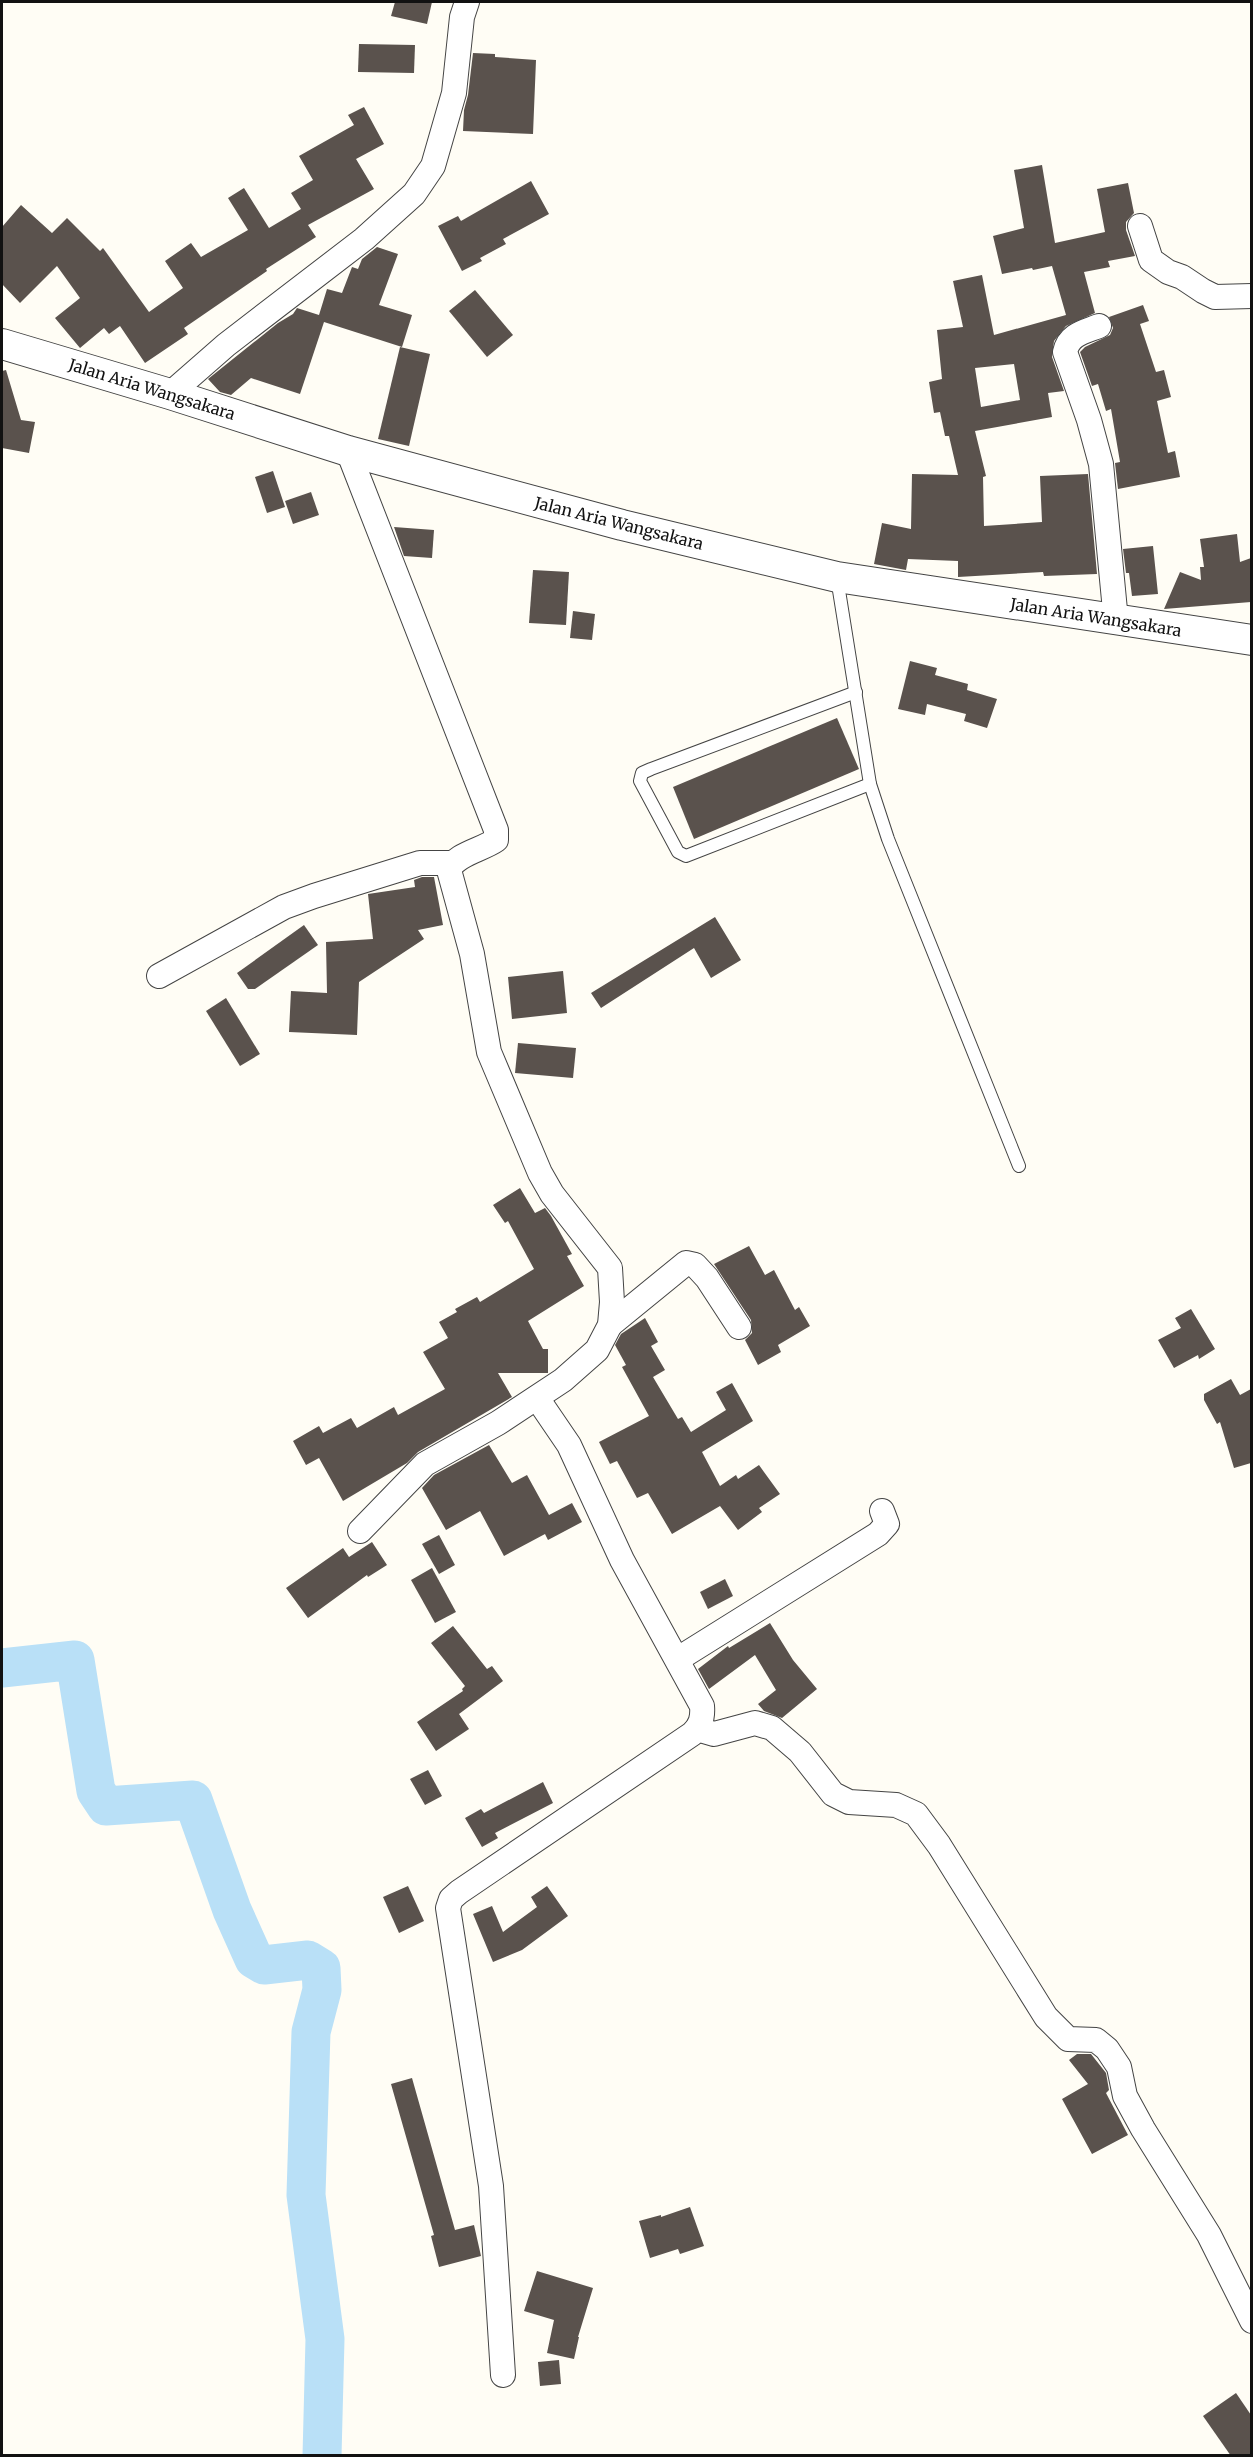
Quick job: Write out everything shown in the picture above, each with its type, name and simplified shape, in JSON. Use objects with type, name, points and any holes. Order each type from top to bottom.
[{"type":"street","points":[[170,394],[226,345],[364,239],[414,194],[433,166],[454,93],[462,17],[467,2]]},
{"type":"street","points":[[1140,226],[1151,260],[1168,272],[1182,277],[1215,297],[1251,296]]},
{"type":"street","points":[[1100,326],[1074,336],[1067,342],[1065,352],[1089,420],[1101,464],[1116,621]]},
{"type":"street","name":"Jalan Aria Wangsakara","points":[[2,344],[170,394],[348,451],[622,525],[837,577],[1251,640]]},
{"type":"street","points":[[159,976],[284,907],[420,862],[452,863],[496,840],[496,830],[348,451]]},
{"type":"street","points":[[360,1531],[425,1464],[537,1398],[563,1380],[597,1350],[610,1325],[612,1302],[610,1268],[552,1194],[540,1173],[489,1052],[472,954],[449,870],[452,863]]},
{"type":"street","points":[[610,1325],[686,1263],[695,1265],[707,1278],[739,1327]]},
{"type":"street","points":[[502,2375],[491,2186],[448,1908],[451,1899],[459,1892],[697,1730],[703,1715],[702,1706],[678,1659],[622,1560],[569,1444],[537,1398]]},
{"type":"street","points":[[678,1659],[878,1534],[887,1524],[882,1511]]},
{"type":"street","points":[[697,1730],[714,1734],[755,1723],[772,1728],[800,1752],[832,1794],[849,1802],[896,1805],[916,1814],[939,1845],[1046,2017],[1068,2039],[1096,2040],[1107,2049],[1119,2067],[1125,2096],[1209,2235],[1251,2321]]},
{"type":"lane","points":[[837,577],[870,784],[888,840],[1019,1167]]},
{"type":"lane","points":[[856,692],[651,769],[642,773],[640,781],[678,852],[686,856],[870,784]]},
{"type":"building","points":[[395,2],[432,2],[427,24],[391,16]]},
{"type":"building","points":[[359,44],[415,45],[414,73],[358,72]]},
{"type":"building","points":[[473,53],[536,60],[533,134],[463,131]]},
{"type":"building","points":[[364,107],[384,144],[356,159],[374,189],[308,225],[316,237],[266,269],[267,271],[184,328],[188,334],[145,363],[120,326],[109,334],[104,328],[80,348],[55,318],[80,298],[57,266],[20,303],[2,284],[2,227],[21,205],[52,233],[67,218],[100,251],[103,248],[149,312],[183,288],[165,261],[191,243],[201,257],[248,230],[228,198],[244,188],[269,228],[301,209],[291,193],[313,180],[299,156],[354,125],[348,115]]},
{"type":"building","points":[[1042,165],[1055,243],[1105,232],[1097,189],[1128,183],[1134,213],[1126,222],[1126,230],[1135,256],[1108,261],[1110,267],[1084,272],[1095,313],[1066,326],[1054,341],[1052,357],[1064,391],[1048,393],[1052,417],[975,431],[986,476],[983,477],[984,526],[1042,522],[1040,476],[1088,474],[1097,574],[1044,576],[1043,572],[958,577],[958,561],[908,559],[906,570],[874,564],[882,523],[911,529],[912,474],[958,475],[949,436],[945,436],[940,412],[934,413],[929,382],[942,379],[937,330],[963,327],[953,281],[982,275],[994,335],[1066,315],[1052,266],[1002,274],[993,236],[1024,228],[1014,170]],"holes":[[[1014,364],[1020,400],[981,407],[975,368]]]},
{"type":"building","points":[[531,181],[549,214],[503,239],[506,244],[480,258],[482,261],[462,271],[438,226],[458,216],[461,221]]},
{"type":"building","points":[[377,247],[398,254],[379,305],[412,315],[402,347],[324,322],[300,394],[251,378],[231,395],[220,392],[208,379],[278,323],[293,314],[297,308],[319,315],[327,289],[342,293],[352,267],[358,269],[362,259]]},
{"type":"building","points":[[475,290],[513,335],[487,357],[449,311]]},
{"type":"building","points":[[1143,305],[1149,321],[1140,324],[1156,372],[1164,370],[1171,397],[1157,401],[1168,453],[1175,451],[1180,477],[1118,489],[1115,463],[1120,462],[1111,409],[1106,411],[1098,384],[1092,386],[1080,352],[1085,347],[1110,335],[1113,328],[1109,317]]},
{"type":"building","points":[[400,347],[430,354],[409,446],[378,439]]},
{"type":"building","points":[[6,370],[21,420],[35,422],[29,453],[2,448],[2,371]]},
{"type":"building","points":[[273,471],[285,507],[267,513],[255,477]]},
{"type":"building","points":[[311,492],[319,515],[293,524],[285,501]]},
{"type":"building","points":[[394,527],[434,530],[432,558],[404,556]]},
{"type":"building","points":[[1237,534],[1240,562],[1251,558],[1251,602],[1164,609],[1180,572],[1201,580],[1200,567],[1204,567],[1200,539]]},
{"type":"building","points":[[1153,546],[1158,594],[1132,596],[1123,549]]},
{"type":"building","points":[[533,570],[569,572],[566,625],[529,623]]},
{"type":"building","points":[[573,611],[595,614],[592,640],[570,638]]},
{"type":"building","points":[[910,661],[937,668],[935,675],[968,684],[967,690],[997,699],[987,728],[964,721],[966,714],[927,704],[925,715],[898,709]]},
{"type":"building","points":[[837,718],[859,769],[694,839],[673,787]]},
{"type":"building","points":[[434,877],[443,925],[418,930],[424,939],[359,982],[357,1035],[289,1032],[291,991],[327,993],[326,942],[373,939],[368,894],[415,887],[414,880]]},
{"type":"building","points":[[715,917],[741,960],[711,978],[694,948],[601,1008],[591,993]]},
{"type":"building","points":[[304,925],[318,945],[255,989],[248,989],[237,973]]},
{"type":"building","points":[[563,971],[567,1013],[512,1019],[508,977]]},
{"type":"building","points":[[226,998],[260,1054],[240,1066],[206,1011]]},
{"type":"building","points":[[518,1043],[576,1048],[573,1078],[515,1073]]},
{"type":"building","points":[[520,1188],[535,1213],[545,1208],[551,1216],[572,1254],[567,1256],[584,1286],[528,1321],[543,1349],[548,1349],[548,1373],[498,1373],[512,1397],[418,1452],[407,1463],[343,1501],[319,1458],[306,1465],[293,1441],[319,1426],[323,1433],[351,1418],[357,1428],[394,1407],[398,1415],[445,1389],[423,1352],[448,1338],[439,1322],[457,1312],[455,1309],[477,1297],[480,1302],[534,1269],[508,1221],[505,1223],[493,1205]]},
{"type":"building","points":[[749,1246],[765,1275],[774,1270],[795,1310],[799,1307],[810,1326],[778,1345],[781,1352],[758,1365],[745,1340],[752,1333],[751,1320],[714,1264]]},
{"type":"building","points":[[1191,1309],[1215,1349],[1199,1359],[1198,1355],[1174,1368],[1158,1340],[1181,1328],[1175,1318]]},
{"type":"building","points":[[645,1318],[658,1342],[651,1346],[665,1370],[653,1377],[678,1419],[682,1417],[691,1432],[726,1410],[716,1392],[732,1383],[753,1421],[702,1452],[720,1486],[736,1475],[738,1479],[759,1465],[780,1494],[759,1508],[762,1512],[738,1530],[720,1506],[672,1534],[648,1493],[637,1498],[617,1461],[610,1464],[599,1442],[649,1416],[622,1367],[626,1365],[615,1345],[621,1334]]},
{"type":"building","points":[[1231,1379],[1240,1395],[1251,1389],[1251,1463],[1234,1468],[1220,1422],[1217,1424],[1204,1400],[1204,1394]]},
{"type":"building","points":[[489,1445],[512,1483],[527,1475],[549,1515],[572,1503],[582,1522],[548,1540],[545,1534],[504,1556],[480,1511],[446,1530],[422,1488],[434,1475]]},
{"type":"building","points":[[439,1535],[455,1565],[439,1574],[422,1544]]},
{"type":"building","points":[[372,1542],[387,1565],[368,1577],[367,1575],[308,1618],[286,1588],[343,1548],[349,1557]]},
{"type":"building","points":[[432,1568],[456,1612],[435,1623],[411,1580]]},
{"type":"building","points":[[725,1579],[733,1596],[708,1609],[700,1592]]},
{"type":"building","points":[[770,1623],[793,1660],[817,1689],[782,1718],[764,1711],[758,1704],[776,1690],[755,1655],[709,1689],[698,1669],[728,1646],[729,1648]]},
{"type":"building","points":[[453,1626],[487,1669],[492,1666],[503,1681],[459,1714],[469,1729],[436,1751],[417,1722],[463,1691],[465,1686],[431,1643]]},
{"type":"building","points":[[428,1770],[442,1796],[425,1805],[410,1779]]},
{"type":"building","points":[[543,1782],[553,1803],[495,1833],[498,1838],[482,1847],[465,1818],[481,1809],[484,1813]]},
{"type":"building","points":[[408,1886],[424,1921],[399,1933],[383,1897]]},
{"type":"building","points":[[547,1886],[568,1916],[522,1950],[493,1962],[473,1914],[492,1906],[503,1932],[537,1907],[531,1897]]},
{"type":"building","points":[[1077,2054],[1091,2054],[1106,2073],[1109,2090],[1106,2093],[1128,2135],[1092,2154],[1062,2099],[1088,2084],[1069,2060]]},
{"type":"building","points":[[412,2078],[455,2230],[474,2225],[481,2256],[439,2267],[431,2236],[434,2235],[391,2084]]},
{"type":"building","points":[[690,2207],[704,2246],[680,2254],[678,2249],[650,2258],[639,2221],[661,2215],[661,2217]]},
{"type":"building","points":[[537,2271],[593,2288],[578,2337],[574,2359],[547,2353],[554,2320],[524,2311]]},
{"type":"building","points":[[559,2360],[561,2384],[540,2386],[538,2362]]},
{"type":"building","points":[[1236,2393],[1251,2415],[1251,2456],[1231,2456],[1203,2416]]},
{"type":"waterway","points":[[2,1668],[75,1660],[96,1791],[106,1806],[193,1800],[232,1910],[254,1959],[264,1965],[308,1960],[321,1968],[322,1990],[311,2032],[306,2195],[325,2339],[322,2456]]}]
